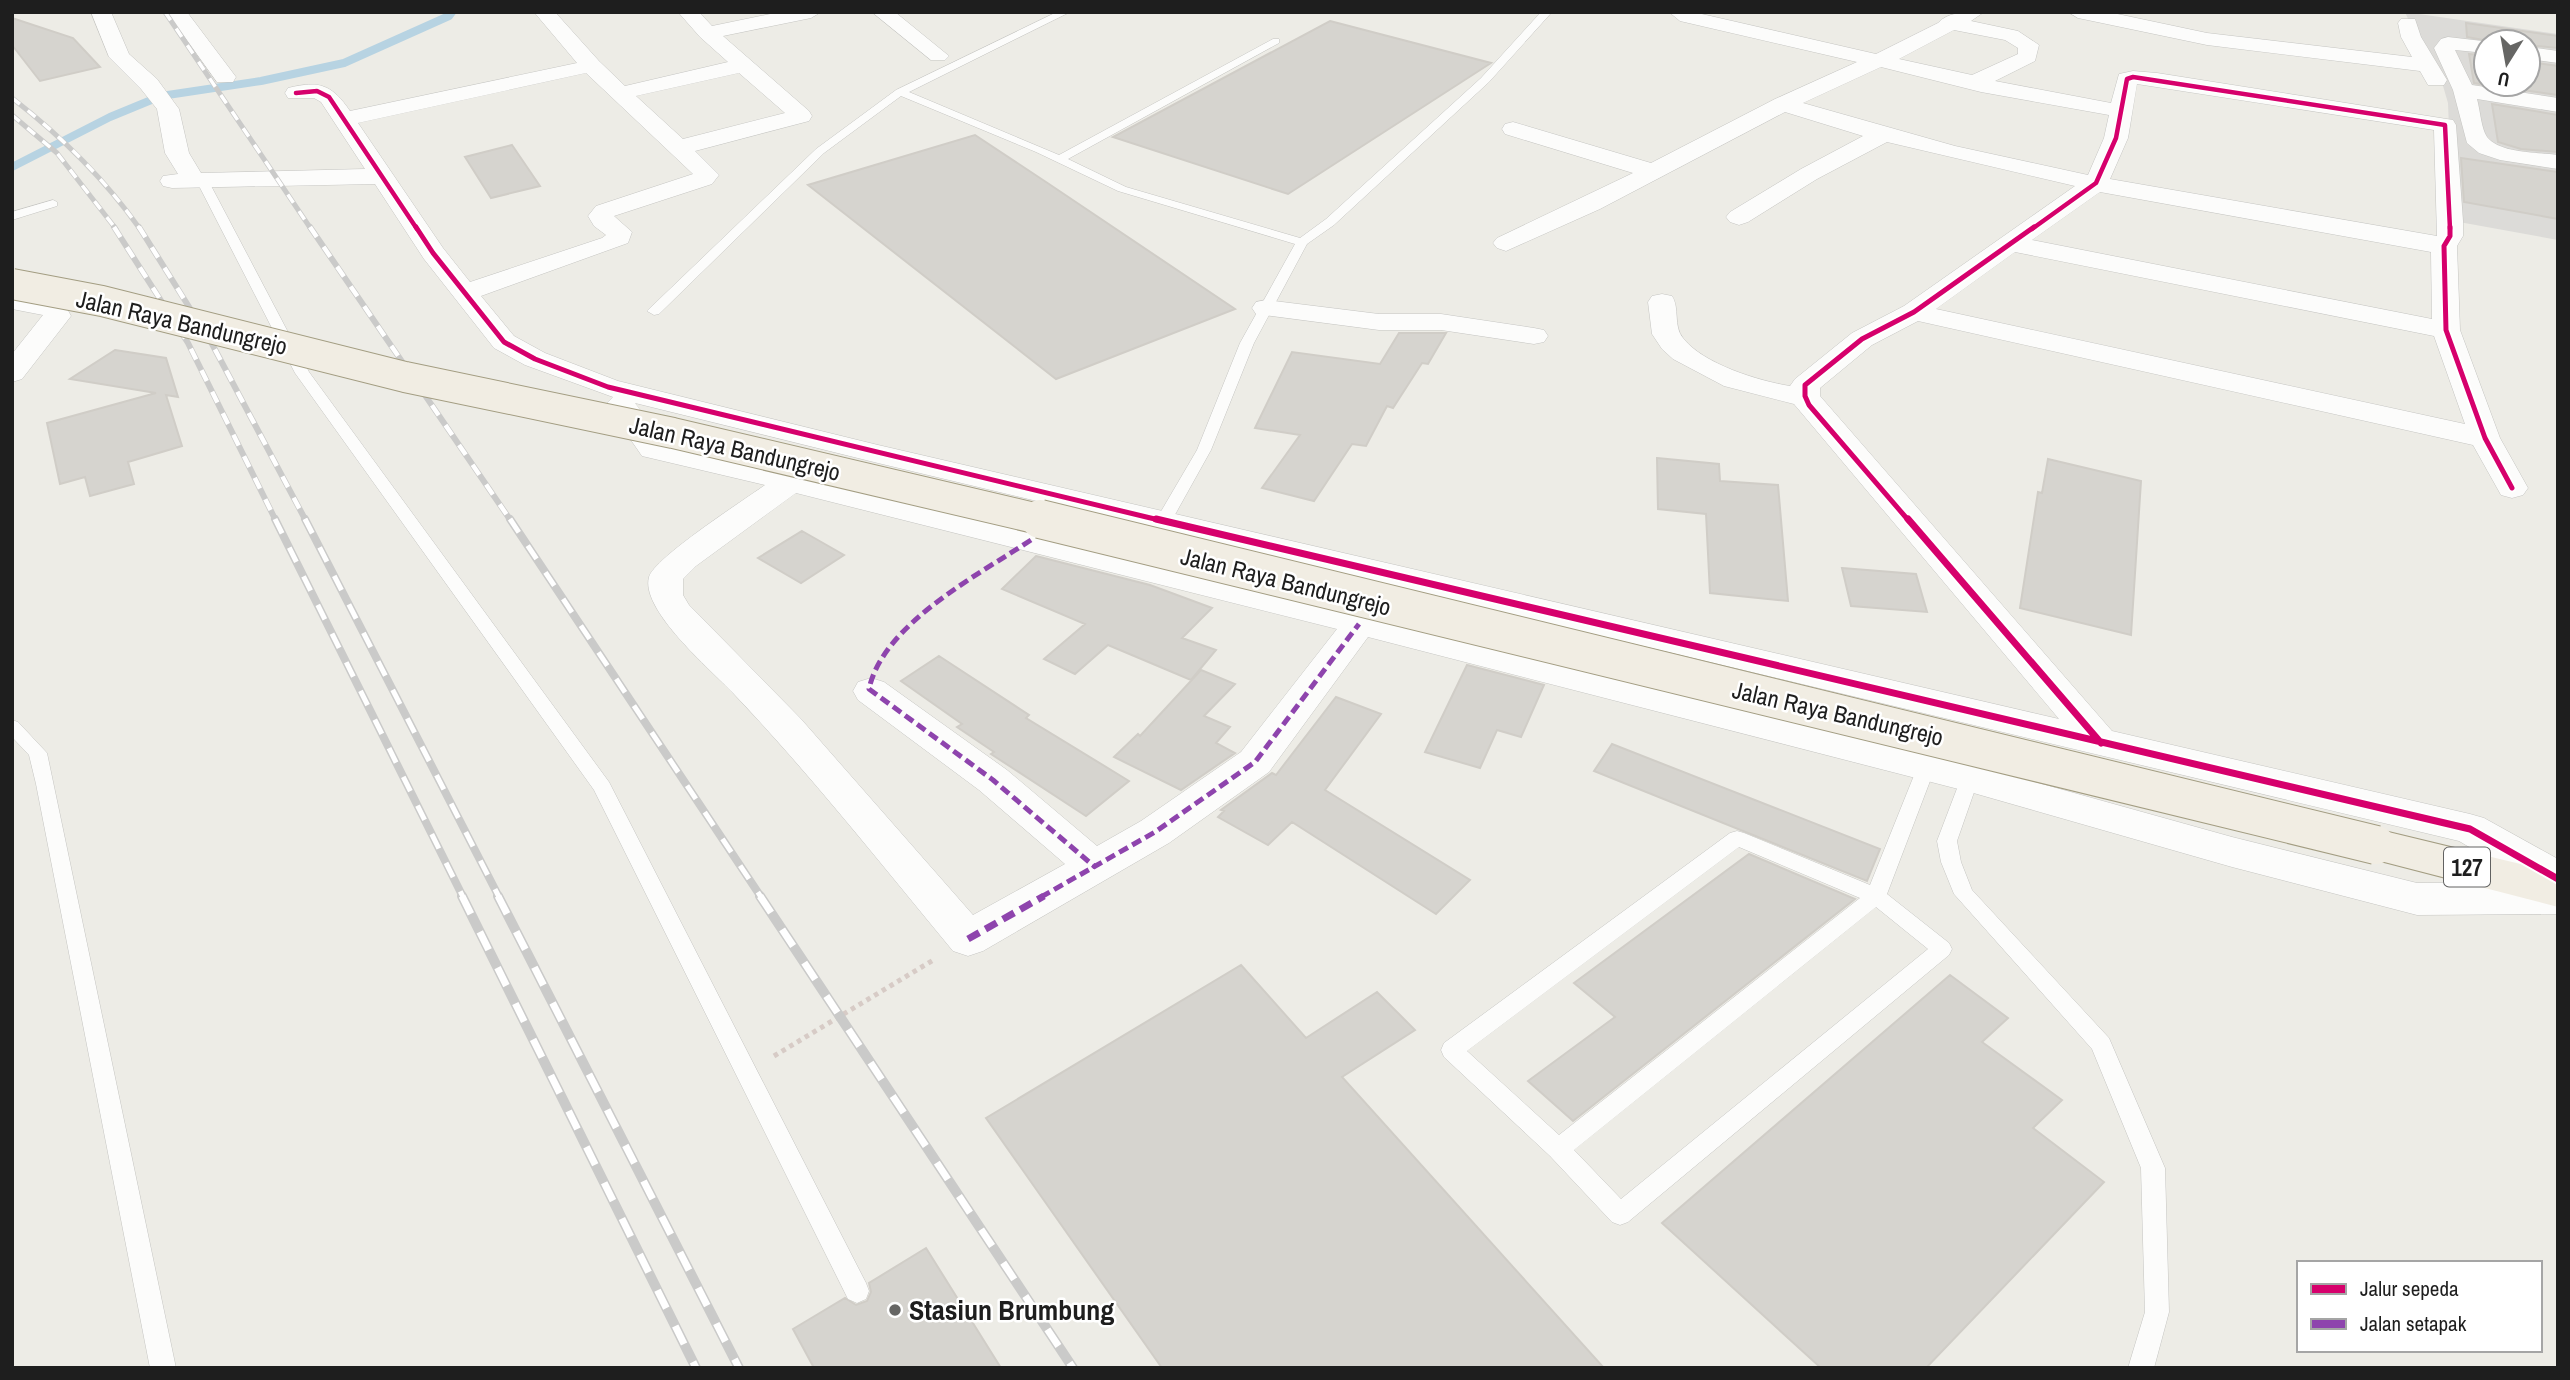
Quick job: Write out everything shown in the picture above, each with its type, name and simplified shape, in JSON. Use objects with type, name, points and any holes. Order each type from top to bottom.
[{"type":"main road","name":"Jalan Raya Bandungrejo","points":[[12,284],[102,301],[405,377],[673,433],[1034,518],[1387,606],[1959,741],[2558,890]]},
{"type":"street","points":[[101,12],[120,57],[162,102],[177,153],[190,180],[383,177]]},
{"type":"street","points":[[177,12],[225,77]]},
{"type":"street","points":[[466,292],[595,249],[619,238],[619,232],[603,221],[601,216],[605,211],[706,178],[707,175],[591,66],[544,12]]},
{"type":"street","points":[[677,148],[801,116],[706,33],[688,12]]},
{"type":"street","points":[[706,33],[811,12]]},
{"type":"street","points":[[881,12],[938,56]]},
{"type":"street","points":[[1679,12],[1686,17],[1991,88],[2121,111]]},
{"type":"street","points":[[1506,243],[1591,204],[1783,103],[1879,61],[1973,12]]},
{"type":"street","points":[[2078,12],[2207,39],[2430,66]]},
{"type":"street","points":[[1948,23],[2011,35],[2029,45],[2028,57],[1978,83]]},
{"type":"street","points":[[2408,23],[2411,37],[2430,66],[2439,87],[2445,125],[2450,221],[2450,236],[2444,246],[2446,330],[2485,438],[2512,488]]},
{"type":"street","points":[[2472,46],[2448,43],[2444,48],[2464,90],[2475,138],[2487,148],[2508,155],[2558,162]]},
{"type":"street","points":[[622,93],[744,65]]},
{"type":"street","points":[[345,119],[591,66]]},
{"type":"street","points":[[2101,743],[1809,405],[1805,396],[1805,385],[1862,339],[1914,312],[2096,183],[2116,138],[2127,79],[2146,77],[2445,125]]},
{"type":"street","points":[[2464,90],[2558,105]]},
{"type":"street","points":[[296,93],[325,93],[433,253],[504,342],[535,359],[608,387],[878,454],[2470,828],[2558,878]]},
{"type":"street","points":[[1783,103],[1883,135],[2096,183],[2444,246]]},
{"type":"street","points":[[1513,129],[1652,171]]},
{"type":"street","points":[[1740,217],[1809,174],[1883,135]]},
{"type":"street","points":[[2009,243],[2446,330]]},
{"type":"street","points":[[12,301],[54,309],[57,316],[12,373]]},
{"type":"street","points":[[1662,302],[1664,329],[1672,343],[1686,353],[1751,387],[1780,395],[1805,396]]},
{"type":"street","points":[[1266,308],[1379,322],[1441,322],[1534,336]]},
{"type":"street","points":[[1914,312],[2485,438]]},
{"type":"street","points":[[608,387],[653,449],[1970,778],[2232,852],[2417,899],[2558,898]]},
{"type":"street","points":[[790,482],[666,576],[666,595],[676,612],[788,728],[968,939],[1155,832],[1255,762],[1359,624]]},
{"type":"street","points":[[870,691],[993,780],[1095,867]]},
{"type":"lane","points":[[654,311],[820,151],[900,92],[1065,12]]},
{"type":"lane","points":[[1164,520],[1204,450],[1247,343],[1302,242],[1341,213],[1485,80],[1525,33],[1547,12]]},
{"type":"lane","points":[[1059,159],[1276,41]]},
{"type":"lane","points":[[900,92],[1059,159],[1122,189],[1302,242]]},
{"type":"lane","points":[[190,180],[302,373],[602,787],[857,1291]]},
{"type":"lane","points":[[12,216],[53,204]]},
{"type":"lane","points":[[12,726],[38,753],[163,1368]]},
{"type":"lane","points":[[1558,1149],[1876,896],[1926,768]]},
{"type":"lane","points":[[1970,778],[1947,841],[1951,862],[1964,894],[2101,1044],[2153,1168],[2157,1312],[2141,1368]]},
{"type":"lane","points":[[1737,838],[1876,896],[1942,948],[1620,1214],[1558,1149],[1452,1050],[1737,838]]},
{"type":"path","points":[[746,1073],[968,939]]},
{"type":"shaded area","points":[[2405,12],[2516,28],[2472,28],[2472,98],[2542,98],[2542,32],[2558,34],[2558,240],[2459,222],[2450,155],[2448,103],[2436,62],[2417,39]]},
{"type":"building","points":[[12,18],[73,38],[100,67],[40,81],[12,45]]},
{"type":"building","points":[[1330,21],[1491,63],[1288,194],[1113,137]]},
{"type":"building","points":[[2466,23],[2501,28],[2472,28],[2472,38],[2467,37]]},
{"type":"building","points":[[2542,34],[2558,36],[2558,48],[2542,46]]},
{"type":"building","points":[[2542,64],[2558,66],[2558,95],[2542,93]]},
{"type":"building","points":[[2492,104],[2558,115],[2558,152],[2521,149],[2498,142]]},
{"type":"building","points":[[975,135],[1235,309],[1056,379],[808,185]]},
{"type":"building","points":[[512,145],[540,186],[491,198],[465,157]]},
{"type":"building","points":[[2461,158],[2558,172],[2558,219],[2464,202]]},
{"type":"building","points":[[1399,333],[1446,333],[1428,364],[1422,363],[1393,408],[1387,406],[1366,446],[1352,444],[1314,501],[1262,488],[1300,435],[1255,428],[1292,352],[1380,364]]},
{"type":"building","points":[[115,350],[166,358],[178,397],[166,395],[182,446],[128,462],[134,484],[90,496],[85,477],[60,484],[47,423],[156,393],[70,379]]},
{"type":"building","points":[[1657,458],[1719,464],[1720,481],[1778,485],[1788,601],[1710,593],[1706,514],[1658,509]]},
{"type":"building","points":[[2048,459],[2141,481],[2131,635],[2020,608],[2038,492],[2042,493]]},
{"type":"building","points":[[802,531],[844,555],[801,583],[758,558]]},
{"type":"building","points":[[1036,556],[1150,585],[1212,608],[1182,638],[1216,650],[1191,680],[1108,645],[1075,674],[1044,659],[1085,624],[1002,589]]},
{"type":"building","points":[[1842,568],[1916,574],[1927,612],[1851,606]]},
{"type":"building","points":[[939,656],[1029,715],[1026,718],[1129,781],[1086,816],[991,754],[994,752],[957,727],[962,724],[901,681]]},
{"type":"building","points":[[1467,665],[1544,685],[1521,737],[1497,730],[1480,768],[1425,752]]},
{"type":"building","points":[[1201,670],[1235,684],[1204,716],[1230,727],[1216,743],[1235,753],[1181,790],[1114,757],[1138,734],[1140,736]]},
{"type":"building","points":[[1336,697],[1381,714],[1325,790],[1470,880],[1436,914],[1292,822],[1268,845],[1218,817],[1224,811],[1221,810],[1272,773],[1276,775]]},
{"type":"building","points":[[1612,744],[1880,849],[1867,881],[1594,771]]},
{"type":"building","points":[[1749,854],[1855,899],[1573,1121],[1528,1081],[1615,1017],[1574,983]]},
{"type":"building","points":[[1241,965],[1306,1038],[1377,992],[1415,1030],[1342,1077],[1604,1368],[1162,1368],[986,1118]]},
{"type":"building","points":[[1950,975],[2008,1018],[1982,1042],[2062,1100],[2033,1128],[2104,1182],[1926,1368],[1821,1368],[1662,1223]]},
{"type":"building","name":"Stasiun Brumbung","points":[[926,1248],[1001,1368],[814,1368],[793,1329],[845,1298],[856,1305],[867,1301],[871,1292],[869,1283]]},
{"type":"waterway","points":[[12,167],[110,117],[161,96],[261,81],[344,63],[449,16],[452,12]]},
{"type":"railway","points":[[165,12],[311,229]]},
{"type":"railway","points":[[12,98],[48,127],[81,159],[112,192],[140,229]]},
{"type":"railway","points":[[12,115],[57,153],[116,229]]},
{"type":"railway","points":[[114,227],[188,343],[276,521]]},
{"type":"railway","points":[[139,227],[211,342],[306,521]]},
{"type":"railway","points":[[310,227],[511,521]]},
{"type":"railway","points":[[275,519],[463,897]]},
{"type":"railway","points":[[305,519],[499,897]]},
{"type":"railway","points":[[510,519],[761,897]]},
{"type":"railway","points":[[462,896],[696,1368]]},
{"type":"railway","points":[[498,896],[739,1368]]},
{"type":"railway","points":[[760,896],[1073,1368]]},
{"type":"marked path","points":[[1031,540],[934,606],[908,628],[887,649],[873,670],[869,689],[993,780],[1095,867]]},
{"type":"marked path","points":[[968,939],[1155,832],[1255,762],[1359,624]]},
{"type":"cycle path","points":[[2101,743],[1809,405],[1805,396],[1805,385],[1862,339],[1914,312],[2096,183],[2116,138],[2127,79],[2157,79],[2445,125],[2450,221],[2450,236],[2444,246],[2446,330],[2485,438],[2512,488]]},
{"type":"cycle path","points":[[296,93],[317,91],[329,97],[433,253],[504,342],[535,359],[608,387],[878,454],[2470,829],[2558,879]]},
{"type":"place","name":"Stasiun Brumbung","points":[[895,1310]]}]
